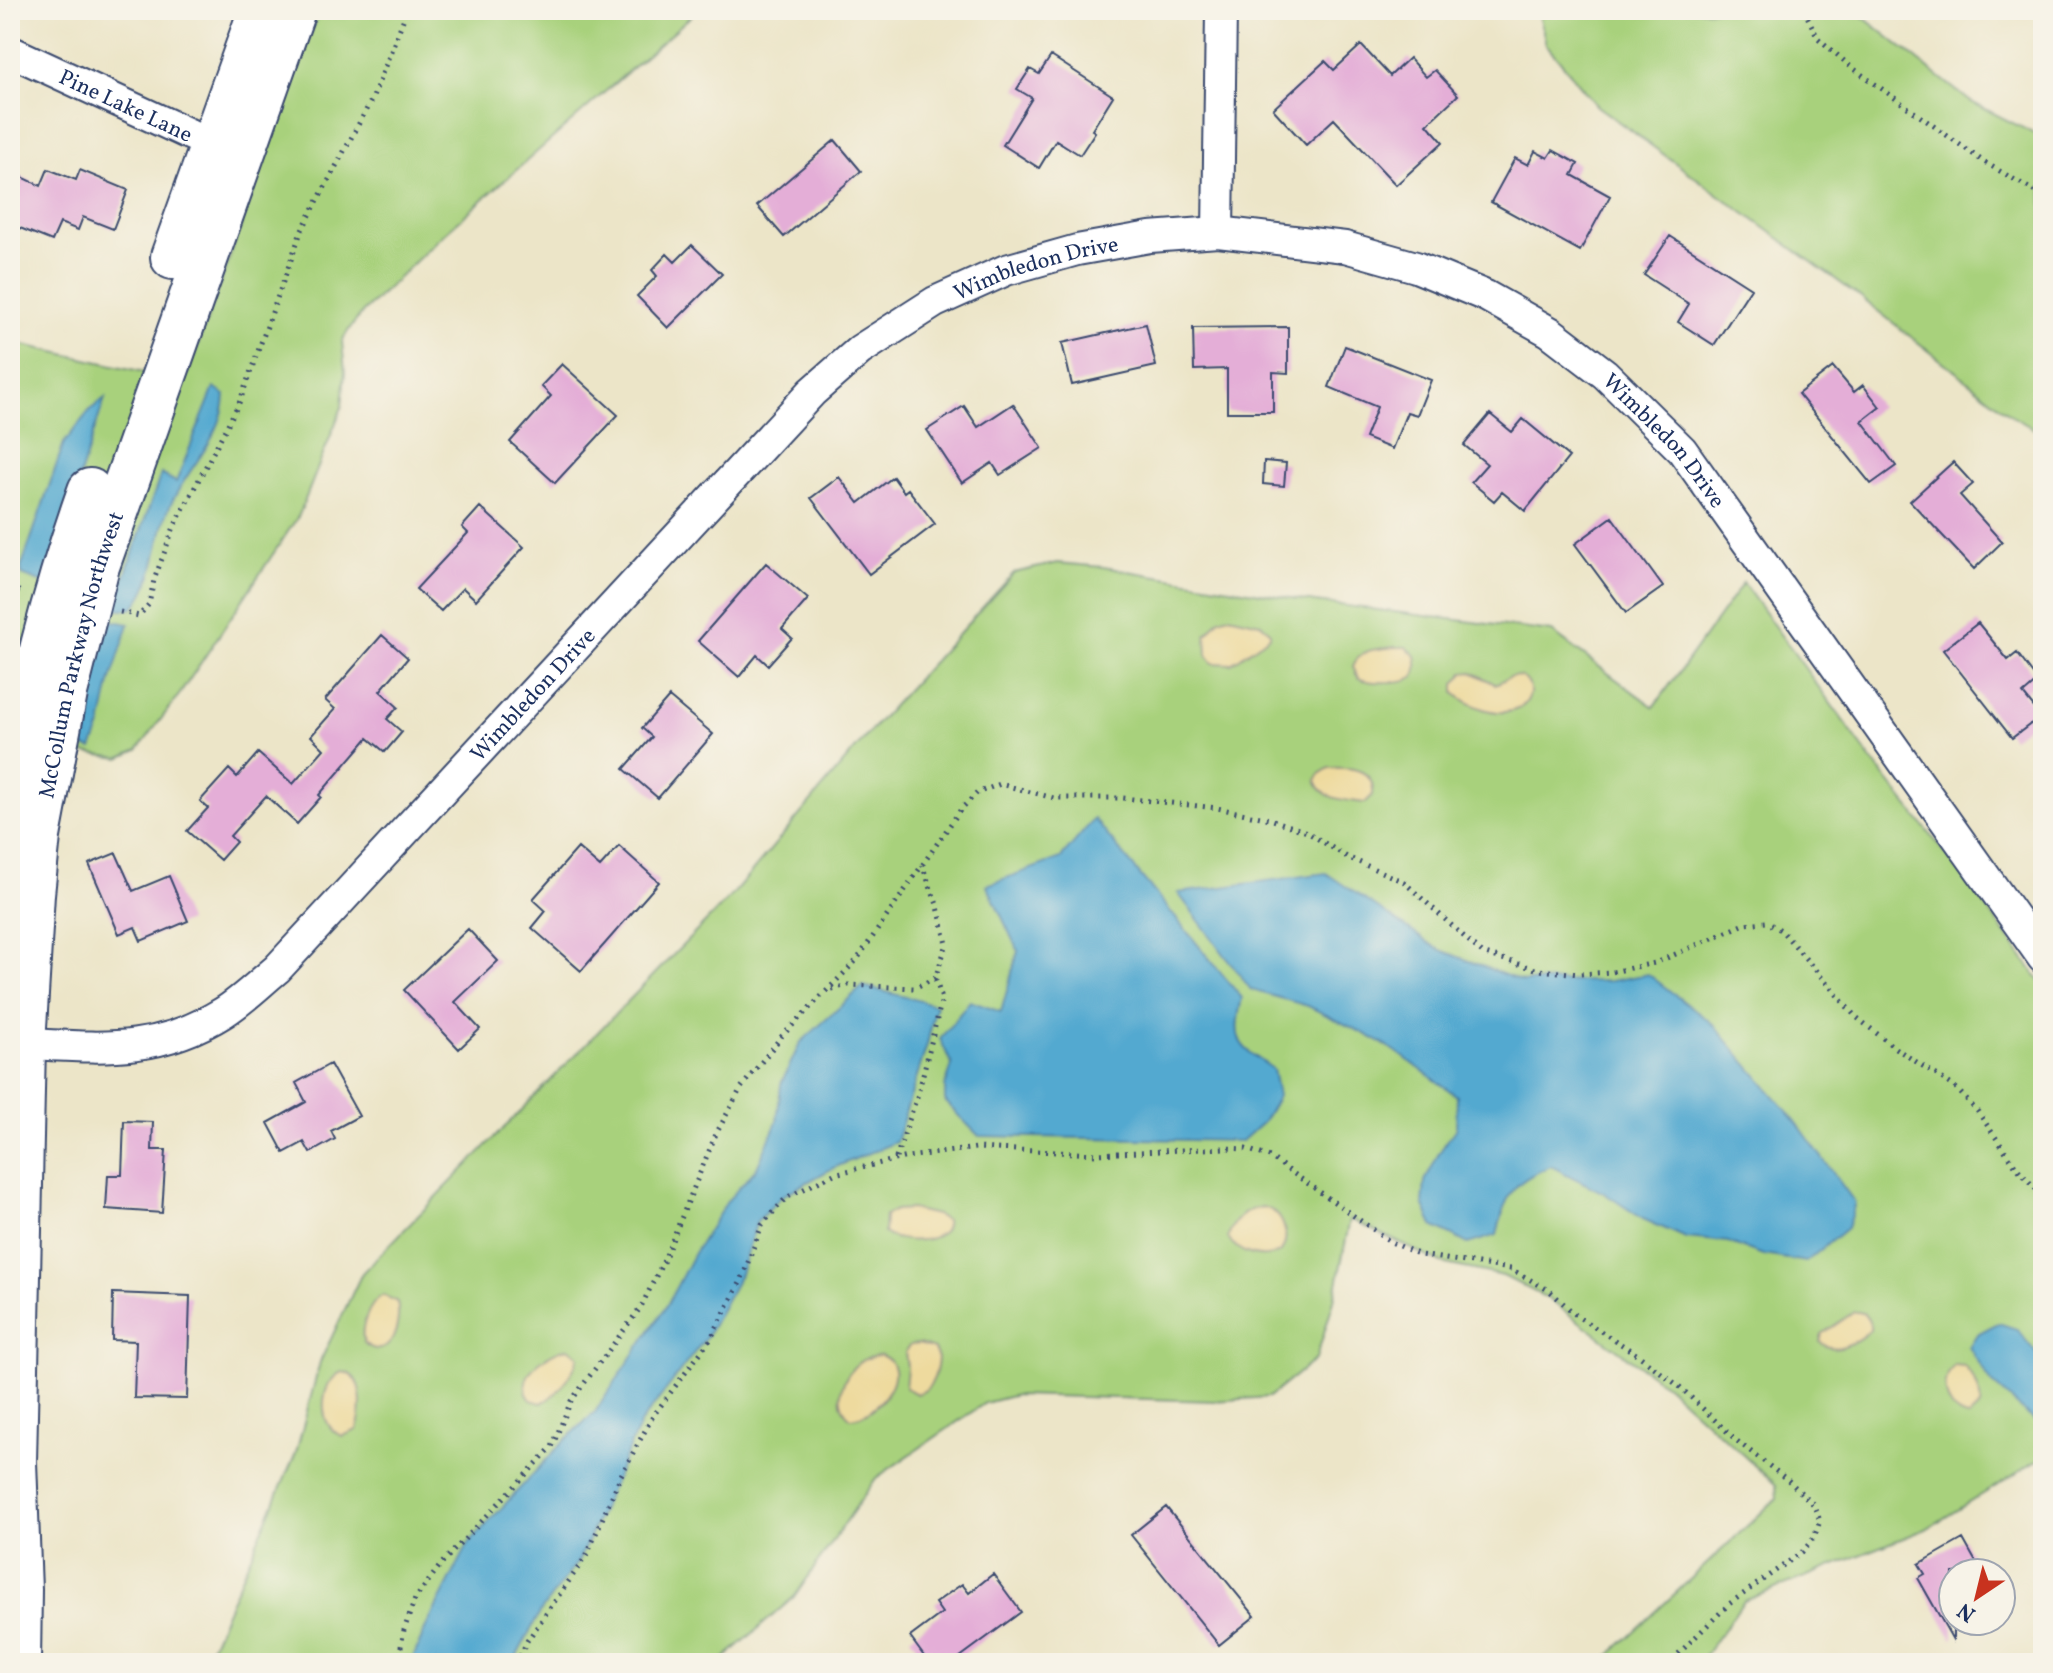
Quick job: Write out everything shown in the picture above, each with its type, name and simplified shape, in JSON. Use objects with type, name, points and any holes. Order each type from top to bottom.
[{"type":"street","name":"McCollum Parkway Northwest","points":[[10,815],[33,689],[117,507],[227,151],[261,10]]},
{"type":"street","name":"McCollum Parkway Northwest","points":[[227,151],[293,10]]},
{"type":"street","points":[[1218,232],[1221,10]]},
{"type":"street","name":"Pine Lake Lane","points":[[10,51],[227,151]]},
{"type":"street","name":"Wimbledon Drive","points":[[17,1043],[123,1047],[156,1043],[181,1035],[225,1011],[277,969],[812,392],[860,350],[935,302],[1006,270],[1077,250],[1150,237],[1218,232],[1345,247],[1416,267],[1486,296],[1550,332],[1605,374],[1682,450],[2043,958]]},
{"type":"street","name":"McCollum Parkway Northwest","points":[[18,1663],[19,1570],[14,1462],[17,1043],[38,836],[54,741],[71,601]]},
{"type":"path","points":[[10,590],[139,616],[149,604],[154,580],[174,527],[240,401],[301,232],[373,97],[407,10]]},
{"type":"path","points":[[1804,10],[1818,38],[1850,66],[1984,162],[2043,196]]},
{"type":"path","points":[[398,1663],[404,1630],[415,1599],[442,1563],[552,1447],[571,1401],[641,1307],[716,1134],[741,1088],[781,1037],[831,989],[883,925],[961,809],[977,793],[1000,784],[1054,798],[1123,798],[1217,808],[1270,819],[1307,832],[1347,857],[1404,882],[1482,953],[1539,970],[1579,974],[1612,972],[1655,963],[1745,924],[1766,922],[1781,930],[1855,1016],[1895,1048],[1955,1087],[2043,1197]]},
{"type":"path","points":[[895,1159],[918,1094],[942,999],[935,978],[947,944],[938,907],[922,864]]},
{"type":"path","points":[[831,989],[848,985],[914,988],[935,978]]},
{"type":"path","points":[[517,1663],[527,1641],[587,1555],[620,1477],[653,1416],[710,1340],[741,1281],[762,1225],[786,1198],[834,1174],[895,1159],[976,1148],[1096,1154],[1246,1149],[1270,1157],[1391,1242],[1420,1255],[1511,1269],[1550,1291],[1577,1316],[1638,1355],[1680,1387],[1737,1441],[1798,1490],[1815,1506],[1820,1521],[1814,1538],[1802,1552],[1729,1604],[1669,1663]]},
{"type":"green space","points":[[319,10],[698,10],[446,232],[350,328],[342,341],[345,372],[342,407],[299,515],[182,691],[138,750],[120,758],[10,743],[10,342],[185,381]]},
{"type":"green space","points":[[1538,10],[1854,10],[1971,102],[2043,138],[2043,434],[2015,418],[1860,297],[1597,106],[1546,44]]},
{"type":"green space","points":[[1057,563],[1103,567],[1315,602],[1552,632],[1654,707],[1743,583],[1871,759],[1968,882],[2043,985],[2043,1457],[1926,1529],[1744,1601],[1699,1663],[1601,1663],[1777,1498],[1776,1485],[1667,1386],[1547,1298],[1503,1276],[1441,1263],[1350,1219],[1334,1300],[1316,1359],[1269,1397],[1214,1401],[1016,1395],[985,1403],[876,1478],[795,1596],[719,1663],[198,1663],[213,1642],[296,1453],[320,1362],[362,1273],[734,893],[879,721],[1014,573]]},
{"type":"sand","points":[[1229,616],[1260,623],[1270,631],[1270,636],[1231,664],[1213,663],[1207,655],[1206,635],[1219,619]]},
{"type":"sand","points":[[1406,647],[1416,656],[1415,675],[1397,681],[1379,682],[1359,678],[1353,666],[1361,655],[1371,650]]},
{"type":"sand","points":[[1472,672],[1495,684],[1513,676],[1522,678],[1528,683],[1529,698],[1514,710],[1501,712],[1471,704],[1455,693],[1455,684],[1464,673]]},
{"type":"sand","points":[[1329,768],[1353,769],[1365,774],[1373,786],[1373,795],[1365,803],[1329,796],[1316,780]]},
{"type":"sand","points":[[1262,1207],[1275,1213],[1285,1231],[1281,1252],[1274,1255],[1252,1255],[1238,1249],[1228,1238],[1240,1217]]},
{"type":"sand","points":[[911,1209],[946,1220],[945,1228],[932,1238],[921,1240],[900,1239],[884,1233],[885,1216],[895,1210]]},
{"type":"sand","points":[[383,1295],[397,1302],[398,1320],[392,1339],[381,1349],[364,1343],[363,1337],[364,1323],[370,1310]]},
{"type":"sand","points":[[1854,1312],[1863,1312],[1869,1320],[1870,1330],[1839,1347],[1832,1348],[1820,1342],[1822,1334]]},
{"type":"sand","points":[[919,1344],[934,1349],[938,1358],[930,1385],[917,1394],[905,1388],[905,1352],[910,1345]]},
{"type":"sand","points":[[569,1348],[579,1356],[564,1383],[547,1400],[541,1403],[531,1400],[526,1391],[529,1374],[543,1359]]},
{"type":"sand","points":[[880,1355],[890,1361],[894,1370],[889,1391],[872,1409],[851,1418],[842,1404],[845,1380],[861,1361]]},
{"type":"sand","points":[[1955,1365],[1964,1366],[1978,1390],[1980,1407],[1969,1417],[1954,1410],[1947,1396],[1947,1379]]},
{"type":"sand","points":[[342,1372],[350,1374],[355,1380],[361,1405],[357,1430],[343,1436],[328,1424],[324,1405],[328,1385]]},
{"type":"water","points":[[214,388],[225,395],[218,426],[168,511],[146,588],[132,609],[113,609],[161,474],[176,482]]},
{"type":"water","points":[[105,398],[45,584],[22,575],[21,568],[64,443],[90,410]]},
{"type":"water","points":[[110,620],[129,624],[92,749],[80,745]]},
{"type":"water","points":[[1094,819],[1242,998],[1238,1025],[1240,1041],[1273,1069],[1278,1096],[1263,1122],[1242,1141],[979,1136],[945,1102],[945,1087],[952,1065],[940,1039],[970,1001],[1001,1012],[1018,951],[987,885],[1061,858]]},
{"type":"water","points":[[1326,873],[1438,949],[1523,982],[1610,981],[1648,974],[1713,1024],[1795,1120],[1855,1203],[1847,1228],[1806,1262],[1763,1255],[1728,1242],[1686,1238],[1643,1219],[1604,1193],[1551,1166],[1527,1178],[1512,1191],[1497,1235],[1468,1244],[1433,1226],[1423,1204],[1425,1181],[1456,1128],[1457,1096],[1394,1050],[1363,1033],[1308,1006],[1251,990],[1178,893]]},
{"type":"water","points":[[863,986],[936,1005],[927,1045],[896,1142],[831,1169],[782,1196],[757,1221],[740,1274],[707,1336],[640,1424],[579,1560],[541,1611],[513,1663],[411,1663],[469,1543],[595,1412],[667,1305],[694,1253],[728,1200],[757,1168],[777,1122],[781,1084],[800,1043]]},
{"type":"water","points":[[1998,1323],[2017,1329],[2043,1362],[2043,1428],[1992,1383],[1969,1347],[1977,1334]]},
{"type":"building","points":[[1361,45],[1390,76],[1409,58],[1426,77],[1435,70],[1458,95],[1427,124],[1443,142],[1396,185],[1334,119],[1306,145],[1273,109],[1325,61],[1334,70]]},
{"type":"building","points":[[1051,56],[1113,96],[1080,155],[1056,140],[1039,168],[1003,145],[1032,98],[1017,89],[1030,69],[1039,74]]},
{"type":"building","points":[[835,140],[861,171],[784,237],[757,206]]},
{"type":"building","points":[[1553,150],[1578,164],[1572,175],[1610,196],[1580,251],[1491,202],[1515,158],[1528,165],[1535,151],[1548,158]]},
{"type":"building","points":[[48,169],[76,180],[80,170],[128,190],[113,229],[83,217],[78,230],[60,223],[52,241],[10,224],[10,171],[41,186]]},
{"type":"building","points":[[1670,236],[1751,288],[1714,345],[1678,322],[1689,304],[1644,275]]},
{"type":"building","points":[[692,245],[722,274],[668,328],[637,296],[657,276],[652,270],[667,254],[675,262]]},
{"type":"building","points":[[1146,324],[1156,366],[1072,385],[1062,343]]},
{"type":"building","points":[[1288,327],[1288,373],[1273,372],[1273,412],[1227,412],[1227,369],[1194,370],[1193,328]]},
{"type":"building","points":[[1345,346],[1431,380],[1417,415],[1407,412],[1392,449],[1365,438],[1377,407],[1329,387]]},
{"type":"building","points":[[562,364],[618,415],[555,483],[510,442],[551,396],[541,386]]},
{"type":"building","points":[[1833,367],[1854,392],[1863,385],[1880,407],[1862,421],[1896,466],[1871,484],[1798,394]]},
{"type":"building","points":[[1013,404],[1042,448],[1000,475],[992,463],[962,483],[927,430],[964,406],[978,427]]},
{"type":"building","points":[[1490,414],[1512,432],[1523,419],[1569,457],[1525,511],[1502,492],[1494,501],[1471,482],[1487,464],[1464,445]]},
{"type":"building","points":[[1264,461],[1286,463],[1284,486],[1263,484]]},
{"type":"building","points":[[1953,462],[1973,484],[1960,495],[2002,542],[1974,569],[1910,501]]},
{"type":"building","points":[[839,477],[859,503],[893,477],[904,492],[908,489],[935,524],[869,574],[811,498]]},
{"type":"building","points":[[480,507],[524,547],[476,600],[463,588],[441,611],[416,589],[468,533],[462,527]]},
{"type":"building","points":[[1612,517],[1663,587],[1626,613],[1575,544]]},
{"type":"building","points":[[766,563],[808,599],[782,629],[792,638],[768,665],[757,655],[739,677],[698,641]]},
{"type":"building","points":[[1978,623],[2008,660],[2017,653],[2038,681],[2023,694],[2041,716],[2012,738],[1943,650]]},
{"type":"building","points":[[382,635],[408,658],[380,691],[398,707],[387,719],[402,732],[385,752],[368,738],[297,824],[266,796],[230,836],[236,842],[220,860],[187,831],[208,808],[200,801],[229,769],[237,777],[258,753],[293,784],[324,749],[311,736],[335,709],[325,700]]},
{"type":"building","points":[[669,697],[713,734],[658,798],[624,769],[652,737],[642,728]]},
{"type":"building","points":[[619,846],[659,882],[581,971],[532,928],[546,911],[533,899],[578,848],[600,867]]},
{"type":"building","points":[[116,853],[133,891],[169,876],[188,921],[141,941],[135,927],[119,934],[89,864]]},
{"type":"building","points":[[468,929],[498,961],[455,1002],[480,1029],[459,1049],[404,990]]},
{"type":"building","points":[[330,1064],[359,1116],[331,1131],[335,1139],[310,1153],[304,1142],[284,1153],[268,1123],[306,1102],[296,1083]]},
{"type":"building","points":[[124,1121],[153,1122],[152,1150],[166,1150],[162,1213],[106,1209],[108,1175],[122,1175]]},
{"type":"building","points":[[113,1293],[190,1296],[187,1399],[134,1398],[136,1341],[112,1340]]},
{"type":"building","points":[[1166,1507],[1255,1616],[1219,1645],[1131,1535]]},
{"type":"building","points":[[1963,1539],[1973,1557],[1937,1557],[1937,1612],[1918,1578],[1925,1574],[1919,1564]]},
{"type":"building","points":[[993,1574],[1021,1612],[952,1663],[929,1663],[910,1637],[942,1613],[935,1603],[962,1584],[969,1593]]}]
